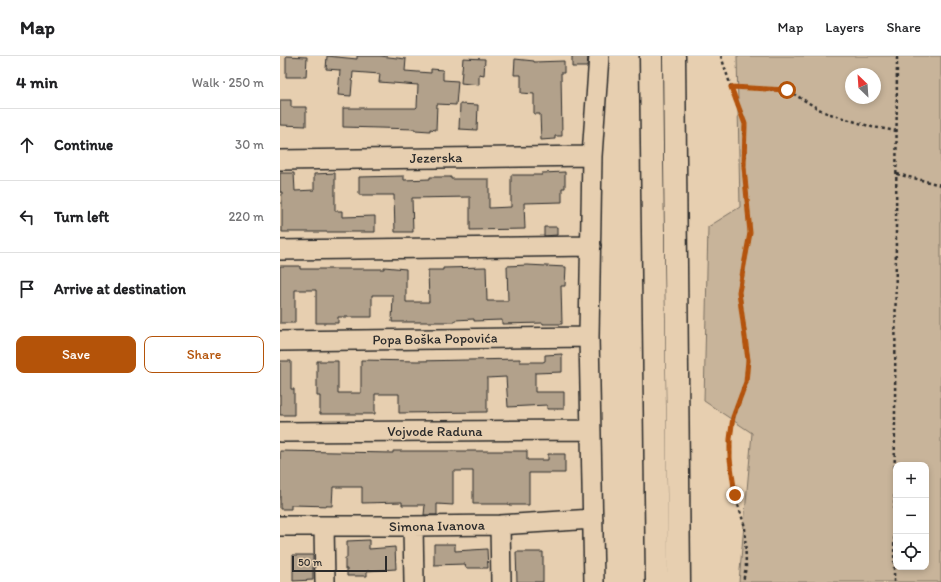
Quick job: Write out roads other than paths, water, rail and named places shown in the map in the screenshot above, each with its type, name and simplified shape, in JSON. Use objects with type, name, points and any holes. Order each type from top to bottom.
[{"type":"main road","points":[[651,56],[657,582]]},
{"type":"main road","points":[[674,56],[679,582]]},
{"type":"street","points":[[594,582],[589,337],[592,156],[599,56]]},
{"type":"street","name":"Jezerska","points":[[280,160],[592,156]]},
{"type":"street","points":[[280,250],[591,246]]},
{"type":"street","name":"Popa Boška Popovića","points":[[280,341],[589,337]]},
{"type":"street","name":"Vojvode Raduna","points":[[280,432],[590,430]]},
{"type":"street","name":"Simona Ivanova","points":[[280,526],[500,525],[593,519]]},
{"type":"street","points":[[500,525],[501,582]]},
{"type":"street","points":[[324,526],[325,582]]},
{"type":"street","points":[[414,526],[414,582]]}]
